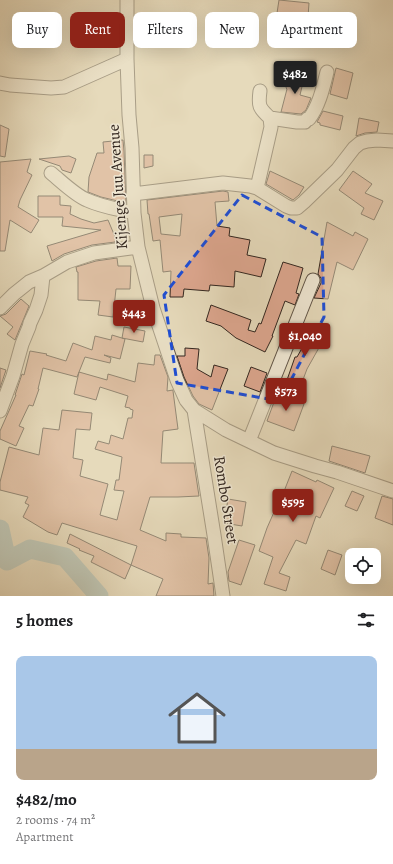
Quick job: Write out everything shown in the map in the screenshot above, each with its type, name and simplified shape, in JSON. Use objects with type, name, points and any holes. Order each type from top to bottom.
[{"type":"street","name":"Kijenge Juu Avenue","points":[[127,0],[127,58],[133,194],[138,247],[145,281],[153,308],[177,380],[186,400],[194,410],[226,430],[274,454],[337,472],[393,491]]},
{"type":"street","points":[[0,83],[51,88],[64,86],[127,58]]},
{"type":"street","points":[[260,91],[259,102],[262,110],[270,118],[305,122],[313,115],[327,72]]},
{"type":"street","points":[[257,188],[271,127],[270,118]]},
{"type":"street","points":[[133,194],[223,183],[257,188],[286,206],[297,208],[337,170],[354,148],[360,143],[377,140],[393,141]]},
{"type":"street","points":[[51,173],[87,200],[134,213]]},
{"type":"street","points":[[0,308],[29,282],[43,276],[67,262],[94,253],[138,247]]},
{"type":"street","points":[[0,411],[13,376],[22,344],[41,295],[43,276]]},
{"type":"street","points":[[249,441],[313,280]]},
{"type":"street","name":"Rombo Street","points":[[194,410],[223,596]]},
{"type":"highlighted area","points":[[242,195],[322,237],[324,317],[280,401],[177,383],[164,295]]},
{"type":"building","points":[[279,0],[309,3],[308,12],[277,12]]},
{"type":"building","points":[[336,68],[353,73],[347,99],[330,94]]},
{"type":"building","points":[[291,71],[305,74],[300,95],[311,98],[306,110],[301,114],[281,112]]},
{"type":"building","points":[[323,111],[343,116],[340,130],[320,125],[320,123],[317,122]]},
{"type":"building","points":[[359,118],[379,122],[377,132],[365,133],[356,136]]},
{"type":"building","points":[[0,125],[9,129],[5,157],[0,156]]},
{"type":"building","points":[[123,140],[126,203],[88,192],[89,177],[97,153],[104,153],[103,142]]},
{"type":"building","points":[[144,155],[153,155],[153,166],[144,168]]},
{"type":"building","points":[[69,156],[76,159],[71,173],[62,170],[60,166],[39,159]]},
{"type":"building","points":[[31,159],[27,172],[32,175],[18,207],[39,220],[31,233],[10,220],[5,251],[0,251],[0,162]]},
{"type":"building","points":[[270,171],[304,187],[299,195],[293,200],[266,184]]},
{"type":"building","points":[[353,171],[372,184],[365,193],[383,201],[374,220],[361,214],[364,208],[339,190]]},
{"type":"building","points":[[223,191],[228,192],[229,201],[215,202],[217,226],[230,228],[229,236],[250,240],[247,255],[266,259],[261,277],[235,271],[234,287],[210,285],[209,291],[184,289],[183,297],[170,297],[171,271],[163,272],[160,240],[153,241],[147,200]],"holes":[[[182,214],[180,236],[161,234],[159,217]]]},
{"type":"building","points":[[38,196],[60,196],[60,205],[71,206],[70,214],[81,219],[94,223],[108,220],[116,239],[115,242],[92,245],[64,254],[52,261],[47,246],[101,230],[62,226],[63,217],[38,217]]},
{"type":"building","points":[[327,222],[353,236],[355,232],[368,239],[353,270],[337,262],[328,299],[314,298],[321,283],[321,278],[318,274]]},
{"type":"building","points":[[117,258],[118,266],[131,266],[130,289],[116,289],[113,317],[98,315],[100,301],[78,300],[78,272],[76,267],[96,261]]},
{"type":"building","points":[[283,262],[303,268],[296,293],[299,294],[295,305],[285,301],[273,336],[265,352],[236,338],[221,326],[206,321],[211,305],[251,320],[248,330],[255,332],[259,323],[261,324]]},
{"type":"building","points":[[21,299],[29,306],[15,340],[7,334],[13,327],[0,316],[6,314]]},
{"type":"building","points":[[124,327],[145,331],[143,342],[122,338]]},
{"type":"building","points":[[311,330],[325,337],[307,369],[301,385],[287,380],[295,357],[297,357]]},
{"type":"building","points":[[112,335],[125,339],[120,359],[104,355],[111,358],[110,363],[85,357],[77,377],[43,368],[39,389],[33,406],[29,405],[19,426],[24,428],[16,446],[0,439],[0,431],[16,395],[22,374],[24,375],[30,351],[47,354],[46,355],[66,361],[73,343],[92,350],[95,336],[111,340]]},
{"type":"building","points":[[185,348],[199,349],[197,369],[211,377],[214,365],[228,369],[212,410],[199,404],[193,396],[184,377],[177,356],[185,356]]},
{"type":"building","points":[[155,355],[160,355],[168,377],[167,391],[173,390],[178,429],[163,431],[161,463],[194,463],[199,496],[150,497],[140,530],[166,541],[166,533],[181,534],[181,537],[206,538],[209,558],[208,584],[213,583],[214,596],[156,596],[163,579],[131,565],[137,546],[62,523],[57,535],[48,532],[23,517],[29,505],[25,503],[28,497],[0,490],[0,482],[9,447],[39,455],[43,428],[59,430],[62,410],[92,413],[90,430],[76,429],[73,458],[83,460],[80,476],[108,484],[100,515],[117,520],[124,491],[114,490],[116,480],[119,480],[122,457],[95,449],[98,441],[109,444],[111,435],[123,439],[128,418],[132,418],[133,410],[125,407],[128,396],[100,387],[96,400],[74,394],[79,372],[107,380],[108,374],[135,382],[138,363],[154,365]]},
{"type":"building","points":[[251,367],[267,373],[260,392],[244,386]]},
{"type":"building","points":[[0,368],[6,370],[0,388]]},
{"type":"building","points":[[277,394],[304,404],[294,431],[267,421]]},
{"type":"building","points":[[332,446],[370,456],[365,473],[329,461]]},
{"type":"building","points":[[292,471],[334,488],[320,518],[316,516],[306,544],[296,540],[279,573],[290,577],[286,591],[264,584],[273,557],[259,551],[267,528],[278,503],[279,504]]},
{"type":"building","points":[[352,491],[364,496],[357,511],[345,506]]},
{"type":"building","points":[[382,496],[393,499],[393,525],[375,518]]},
{"type":"building","points":[[228,499],[246,502],[242,526],[224,523]]},
{"type":"building","points":[[70,534],[131,565],[125,579],[91,562],[94,556],[67,543]]},
{"type":"building","points":[[239,540],[255,545],[241,585],[229,581],[228,572]]},
{"type":"building","points":[[328,550],[342,555],[335,575],[321,569]]},
{"type":"waterway","points":[[0,529],[7,561],[30,549],[65,557],[99,596]]}]
